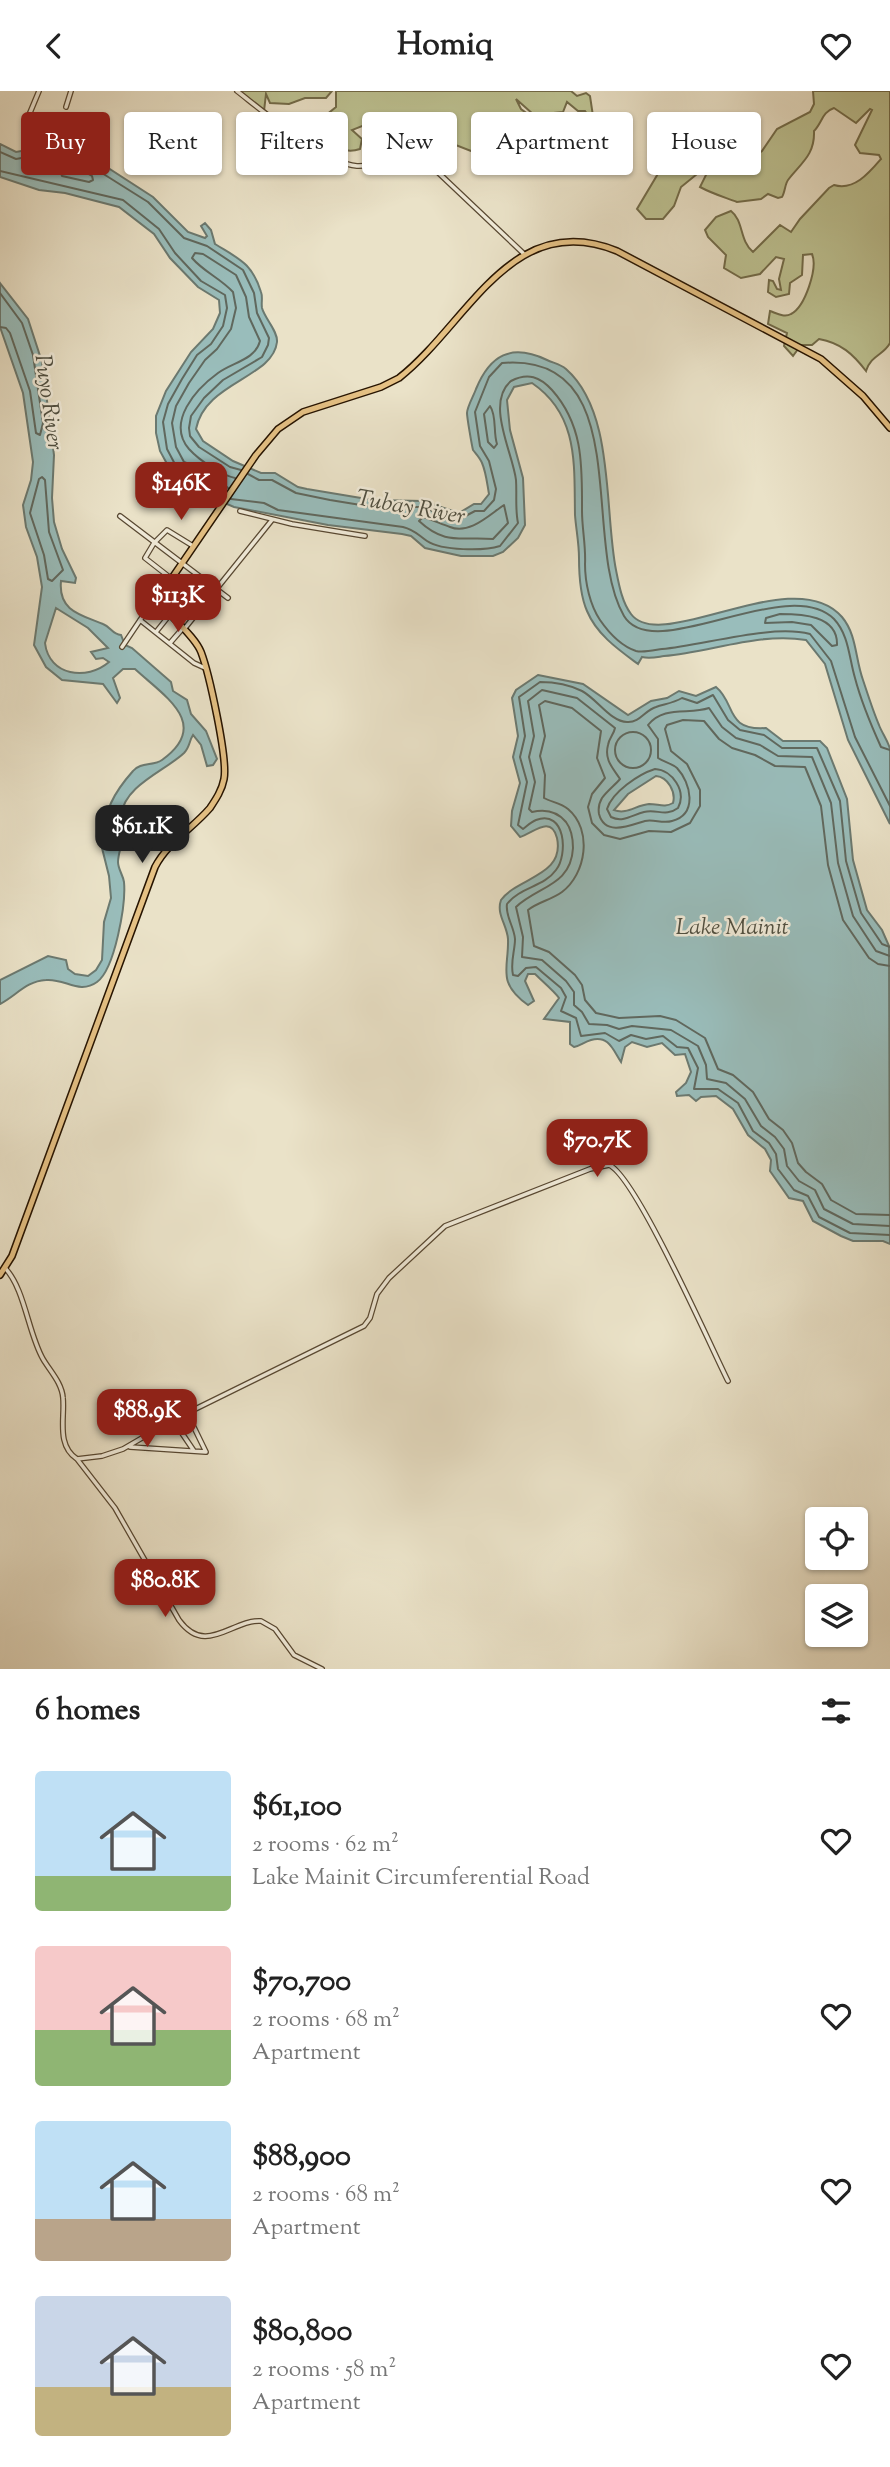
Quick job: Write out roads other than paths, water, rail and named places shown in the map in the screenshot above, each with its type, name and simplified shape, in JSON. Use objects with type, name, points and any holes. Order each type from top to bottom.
[{"type":"main road","points":[[0,1275],[5,1268],[155,867],[169,846],[212,806],[223,785],[224,754],[202,653],[185,627],[158,600],[256,455],[278,429],[296,416],[381,387],[399,378],[503,268],[523,253],[541,246],[578,241],[596,243],[617,251],[812,353],[863,397],[890,428]]},
{"type":"street","points":[[30,112],[39,91]]},
{"type":"street","points":[[66,107],[71,91]]},
{"type":"street","points":[[237,91],[318,149],[347,164],[370,166],[417,159],[427,162],[523,253]]},
{"type":"street","points":[[240,511],[272,520],[365,536]]},
{"type":"street","points":[[120,516],[228,598]]},
{"type":"street","points":[[170,643],[272,520]]},
{"type":"street","points":[[193,546],[170,530],[154,543],[145,558],[204,604]]},
{"type":"street","points":[[156,632],[200,577]]},
{"type":"street","points":[[122,647],[151,604],[158,600]]},
{"type":"street","points":[[140,620],[194,663],[205,668]]},
{"type":"street","points":[[77,1459],[102,1456],[128,1447],[187,1412],[364,1325],[369,1320],[377,1294],[384,1284],[445,1227],[602,1164],[616,1168],[639,1201],[728,1381]]},
{"type":"street","points":[[5,1268],[15,1280],[26,1318],[42,1357],[62,1390],[63,1436],[69,1453],[77,1459],[115,1507],[179,1619],[189,1630],[206,1636],[261,1621],[275,1629],[294,1655],[321,1669]]},
{"type":"street","points":[[128,1447],[205,1453],[207,1450],[187,1412]]},
{"type":"street","points":[[173,1420],[194,1451]]},
{"type":"water","name":"Tubay River","points":[[0,144],[16,152],[21,151],[21,175],[110,175],[110,169],[153,197],[188,232],[205,238],[207,236],[201,226],[205,223],[211,230],[215,244],[249,268],[262,294],[262,308],[276,334],[277,342],[273,354],[264,364],[212,401],[202,413],[196,429],[203,441],[233,461],[261,473],[275,473],[298,487],[373,500],[423,501],[459,513],[474,504],[481,504],[489,494],[483,466],[473,450],[467,413],[482,377],[495,360],[512,353],[534,355],[566,369],[582,388],[593,410],[600,436],[616,570],[623,599],[631,614],[647,624],[670,624],[762,602],[793,599],[820,602],[842,617],[850,631],[860,672],[890,749],[890,824],[848,740],[825,664],[806,640],[753,640],[682,654],[642,657],[638,664],[609,641],[591,620],[580,585],[571,442],[558,410],[532,383],[514,387],[507,400],[510,430],[523,478],[525,525],[518,538],[503,552],[493,556],[461,556],[425,548],[411,536],[402,534],[328,525],[234,507],[215,499],[203,487],[180,479],[172,473],[160,451],[156,433],[156,416],[166,391],[191,352],[213,329],[220,313],[219,300],[198,287],[170,258],[154,234],[119,207],[65,193],[39,190],[0,177]]},
{"type":"water","points":[[0,283],[28,319],[42,362],[54,455],[54,522],[62,549],[76,578],[75,583],[61,581],[63,599],[79,614],[106,625],[121,635],[125,645],[171,682],[173,691],[187,700],[191,714],[206,731],[217,759],[213,765],[207,766],[201,745],[193,735],[184,753],[147,779],[124,804],[121,817],[123,836],[118,862],[124,882],[123,905],[114,950],[109,964],[97,982],[78,987],[53,980],[39,981],[0,1004],[0,980],[48,956],[66,960],[68,969],[75,974],[88,976],[96,970],[102,960],[104,922],[111,898],[109,876],[98,832],[113,799],[127,778],[136,768],[159,762],[176,747],[183,734],[183,723],[169,700],[135,669],[123,669],[113,678],[120,698],[117,703],[103,684],[62,680],[46,667],[34,645],[42,587],[23,505],[31,480],[33,462],[23,393],[0,327]],"holes":[[[56,608],[88,628],[108,648],[91,652],[96,659],[103,658],[109,662],[90,672],[61,669],[48,654],[45,643]]]},
{"type":"water","name":"Lake Mainit","points":[[538,675],[583,684],[628,715],[651,701],[667,698],[679,691],[696,696],[716,687],[737,721],[744,725],[766,728],[783,741],[820,741],[827,748],[847,799],[853,860],[867,910],[882,930],[889,946],[890,1244],[883,1241],[853,1241],[813,1221],[803,1201],[789,1198],[770,1171],[771,1160],[765,1149],[748,1135],[733,1109],[716,1096],[701,1097],[696,1101],[689,1095],[677,1096],[676,1092],[686,1083],[691,1072],[685,1054],[675,1055],[662,1043],[647,1047],[632,1042],[625,1047],[621,1062],[610,1045],[602,1040],[591,1040],[574,1047],[570,1044],[570,1022],[544,1019],[559,998],[535,974],[528,974],[525,981],[534,1001],[528,1005],[512,989],[506,974],[508,939],[500,910],[501,900],[547,868],[558,851],[557,838],[550,827],[541,827],[520,837],[511,826],[520,783],[513,757],[518,736],[512,698],[516,690]],"holes":[[[656,776],[670,786],[673,803],[664,806],[649,804],[627,811],[614,810],[628,794]]]},
{"type":"water label","name":"Puyo River","points":[[50,402]]}]
